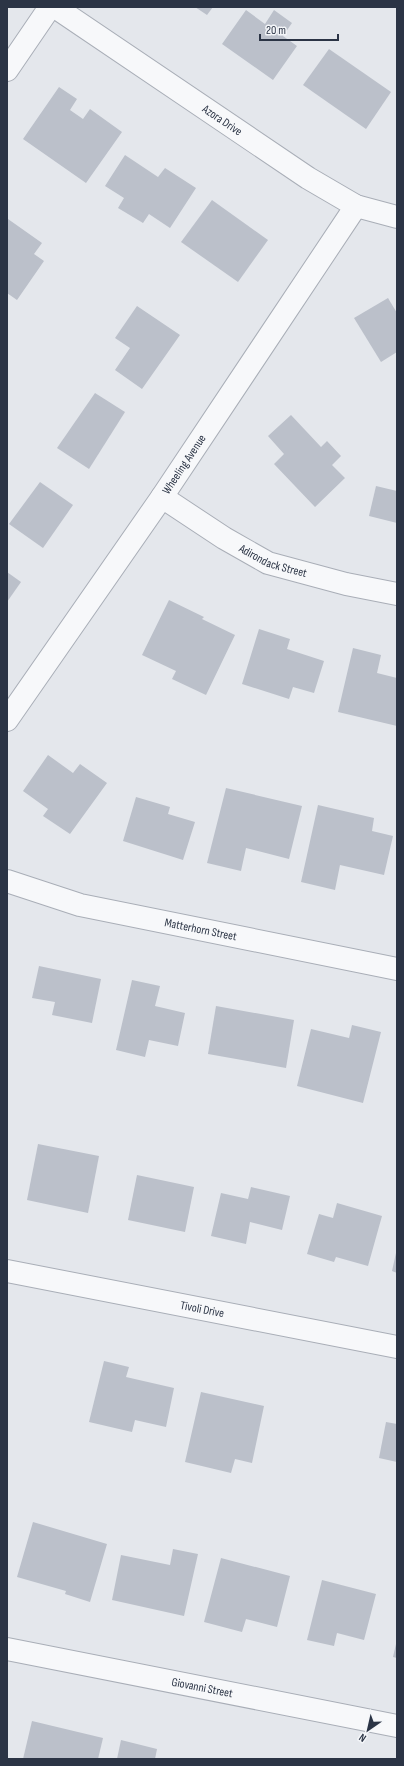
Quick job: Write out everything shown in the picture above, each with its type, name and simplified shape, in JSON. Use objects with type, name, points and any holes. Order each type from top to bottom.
[{"type":"street","points":[[7,70],[50,7]]},
{"type":"street","name":"Azora Drive","points":[[55,7],[308,178],[356,206],[397,218]]},
{"type":"street","name":"Wheeling Avenue","points":[[7,720],[162,497],[356,206]]},
{"type":"street","name":"Adirondack Street","points":[[162,497],[224,538],[268,563],[346,584],[397,594]]},
{"type":"street","name":"Matterhorn Street","points":[[7,881],[80,905],[397,969]]},
{"type":"street","name":"Tivoli Drive","points":[[7,1271],[397,1347]]},
{"type":"street","name":"Giovanni Street","points":[[7,1648],[397,1726]]},
{"type":"building","points":[[195,7],[213,7],[207,15]]},
{"type":"building","points":[[246,10],[265,24],[274,10],[292,23],[283,36],[297,46],[273,80],[222,44]]},
{"type":"building","points":[[329,49],[391,92],[366,129],[303,85]]},
{"type":"building","points":[[59,87],[77,99],[70,110],[83,119],[90,109],[122,132],[86,183],[23,139]]},
{"type":"building","points":[[125,155],[158,177],[165,168],[196,188],[170,228],[149,214],[143,223],[118,208],[124,198],[105,186]]},
{"type":"building","points":[[212,200],[268,240],[238,282],[181,242]]},
{"type":"building","points":[[8,219],[42,243],[34,254],[44,261],[17,300],[7,293]]},
{"type":"building","points":[[388,298],[397,313],[397,352],[381,362],[354,318]]},
{"type":"building","points":[[137,306],[180,335],[142,389],[115,370],[130,348],[115,338]]},
{"type":"building","points":[[95,393],[125,412],[89,469],[57,448]]},
{"type":"building","points":[[291,415],[321,447],[327,441],[341,456],[332,465],[345,478],[315,507],[274,464],[284,454],[268,436]]},
{"type":"building","points":[[40,482],[73,505],[43,548],[9,524]]},
{"type":"building","points":[[376,486],[397,491],[397,523],[369,516]]},
{"type":"building","points":[[7,572],[21,582],[7,602]]},
{"type":"building","points":[[169,600],[204,617],[202,619],[235,635],[206,695],[172,679],[176,671],[142,655]]},
{"type":"building","points":[[259,629],[290,639],[287,649],[324,661],[314,693],[293,687],[289,699],[242,684]]},
{"type":"building","points":[[353,648],[381,655],[377,673],[397,678],[397,726],[338,712]]},
{"type":"building","points":[[48,755],[73,773],[80,764],[107,783],[70,834],[43,816],[48,809],[23,791]]},
{"type":"building","points":[[226,788],[302,806],[289,859],[246,848],[241,871],[207,863]]},
{"type":"building","points":[[136,797],[170,807],[168,814],[195,822],[183,860],[123,841]]},
{"type":"building","points":[[318,805],[374,818],[372,831],[393,836],[384,875],[340,865],[335,890],[301,882]]},
{"type":"building","points":[[39,966],[101,979],[92,1023],[52,1015],[55,1002],[32,998]]},
{"type":"building","points":[[132,980],[160,986],[155,1006],[185,1013],[178,1046],[149,1040],[145,1057],[116,1050]]},
{"type":"building","points":[[216,1006],[294,1020],[286,1068],[208,1054]]},
{"type":"building","points":[[352,1025],[381,1032],[363,1103],[297,1086],[311,1029],[349,1038]]},
{"type":"building","points":[[38,1144],[99,1156],[88,1213],[27,1200]]},
{"type":"building","points":[[137,1175],[194,1187],[185,1232],[128,1220]]},
{"type":"building","points":[[251,1187],[290,1196],[282,1230],[250,1222],[246,1244],[211,1236],[221,1193],[248,1199]]},
{"type":"building","points":[[337,1203],[382,1216],[368,1266],[336,1257],[334,1262],[307,1254],[319,1214],[333,1218]]},
{"type":"building","points":[[397,1253],[397,1273],[392,1271]]},
{"type":"building","points":[[104,1361],[129,1367],[126,1377],[174,1388],[166,1427],[135,1420],[132,1432],[89,1422]]},
{"type":"building","points":[[201,1392],[264,1406],[252,1463],[235,1459],[231,1473],[185,1462]]},
{"type":"building","points":[[386,1422],[397,1424],[397,1462],[379,1458]]},
{"type":"building","points":[[33,1522],[107,1544],[90,1602],[65,1594],[66,1591],[17,1577]]},
{"type":"building","points":[[173,1549],[198,1554],[184,1616],[112,1600],[121,1555],[170,1565]]},
{"type":"building","points":[[221,1558],[290,1576],[277,1627],[246,1619],[242,1632],[204,1622]]},
{"type":"building","points":[[322,1580],[376,1594],[364,1640],[337,1633],[334,1646],[307,1640]]},
{"type":"building","points":[[397,1644],[397,1658],[393,1657]]},
{"type":"building","points":[[32,1721],[103,1738],[98,1759],[23,1759]]},
{"type":"building","points":[[121,1740],[157,1749],[155,1759],[117,1759]]}]
